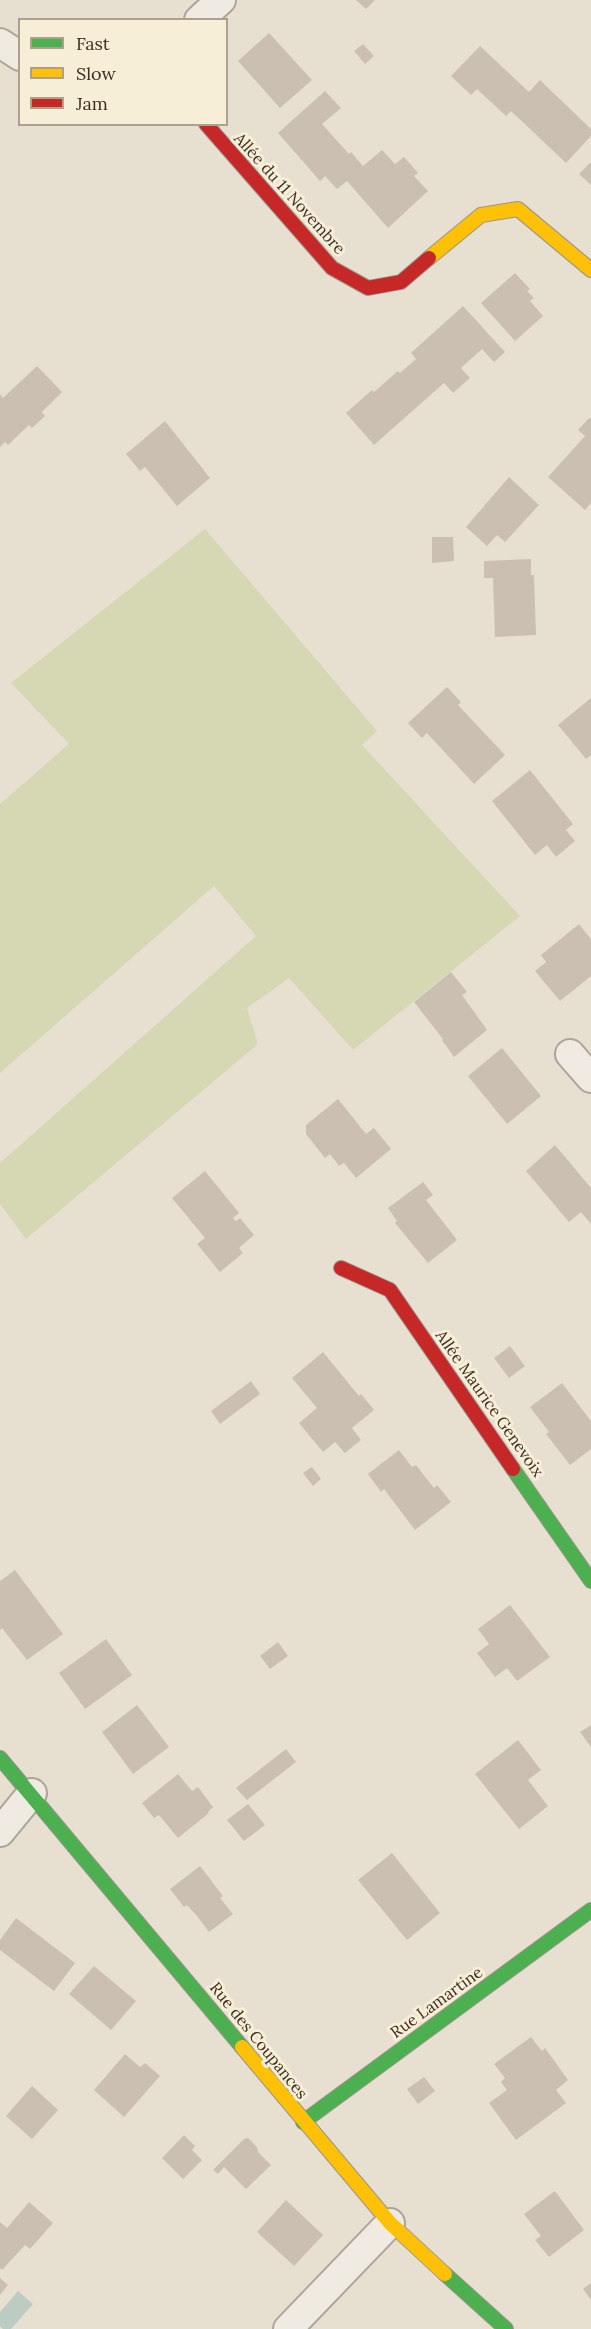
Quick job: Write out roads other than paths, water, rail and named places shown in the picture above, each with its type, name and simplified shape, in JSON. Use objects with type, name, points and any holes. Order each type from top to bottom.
[{"type":"street","points":[[201,18],[221,0]]},
{"type":"street","points":[[0,43],[18,55]]},
{"type":"street","name":"Allée du 11 Novembre","points":[[208,126],[332,268],[368,288],[401,282],[481,215],[518,209],[591,270]]},
{"type":"street","points":[[570,1054],[591,1078]]},
{"type":"street","name":"Allée Maurice Genevoix","points":[[341,1268],[390,1290],[591,1581]]},
{"type":"street","name":"Rue des Coupances","points":[[0,1758],[32,1793],[303,2122],[390,2223],[506,2329]]},
{"type":"street","points":[[0,1832],[32,1793]]},
{"type":"street","name":"Rue Lamartine","points":[[303,2122],[591,1910]]},
{"type":"street","points":[[288,2329],[390,2223]]}]
